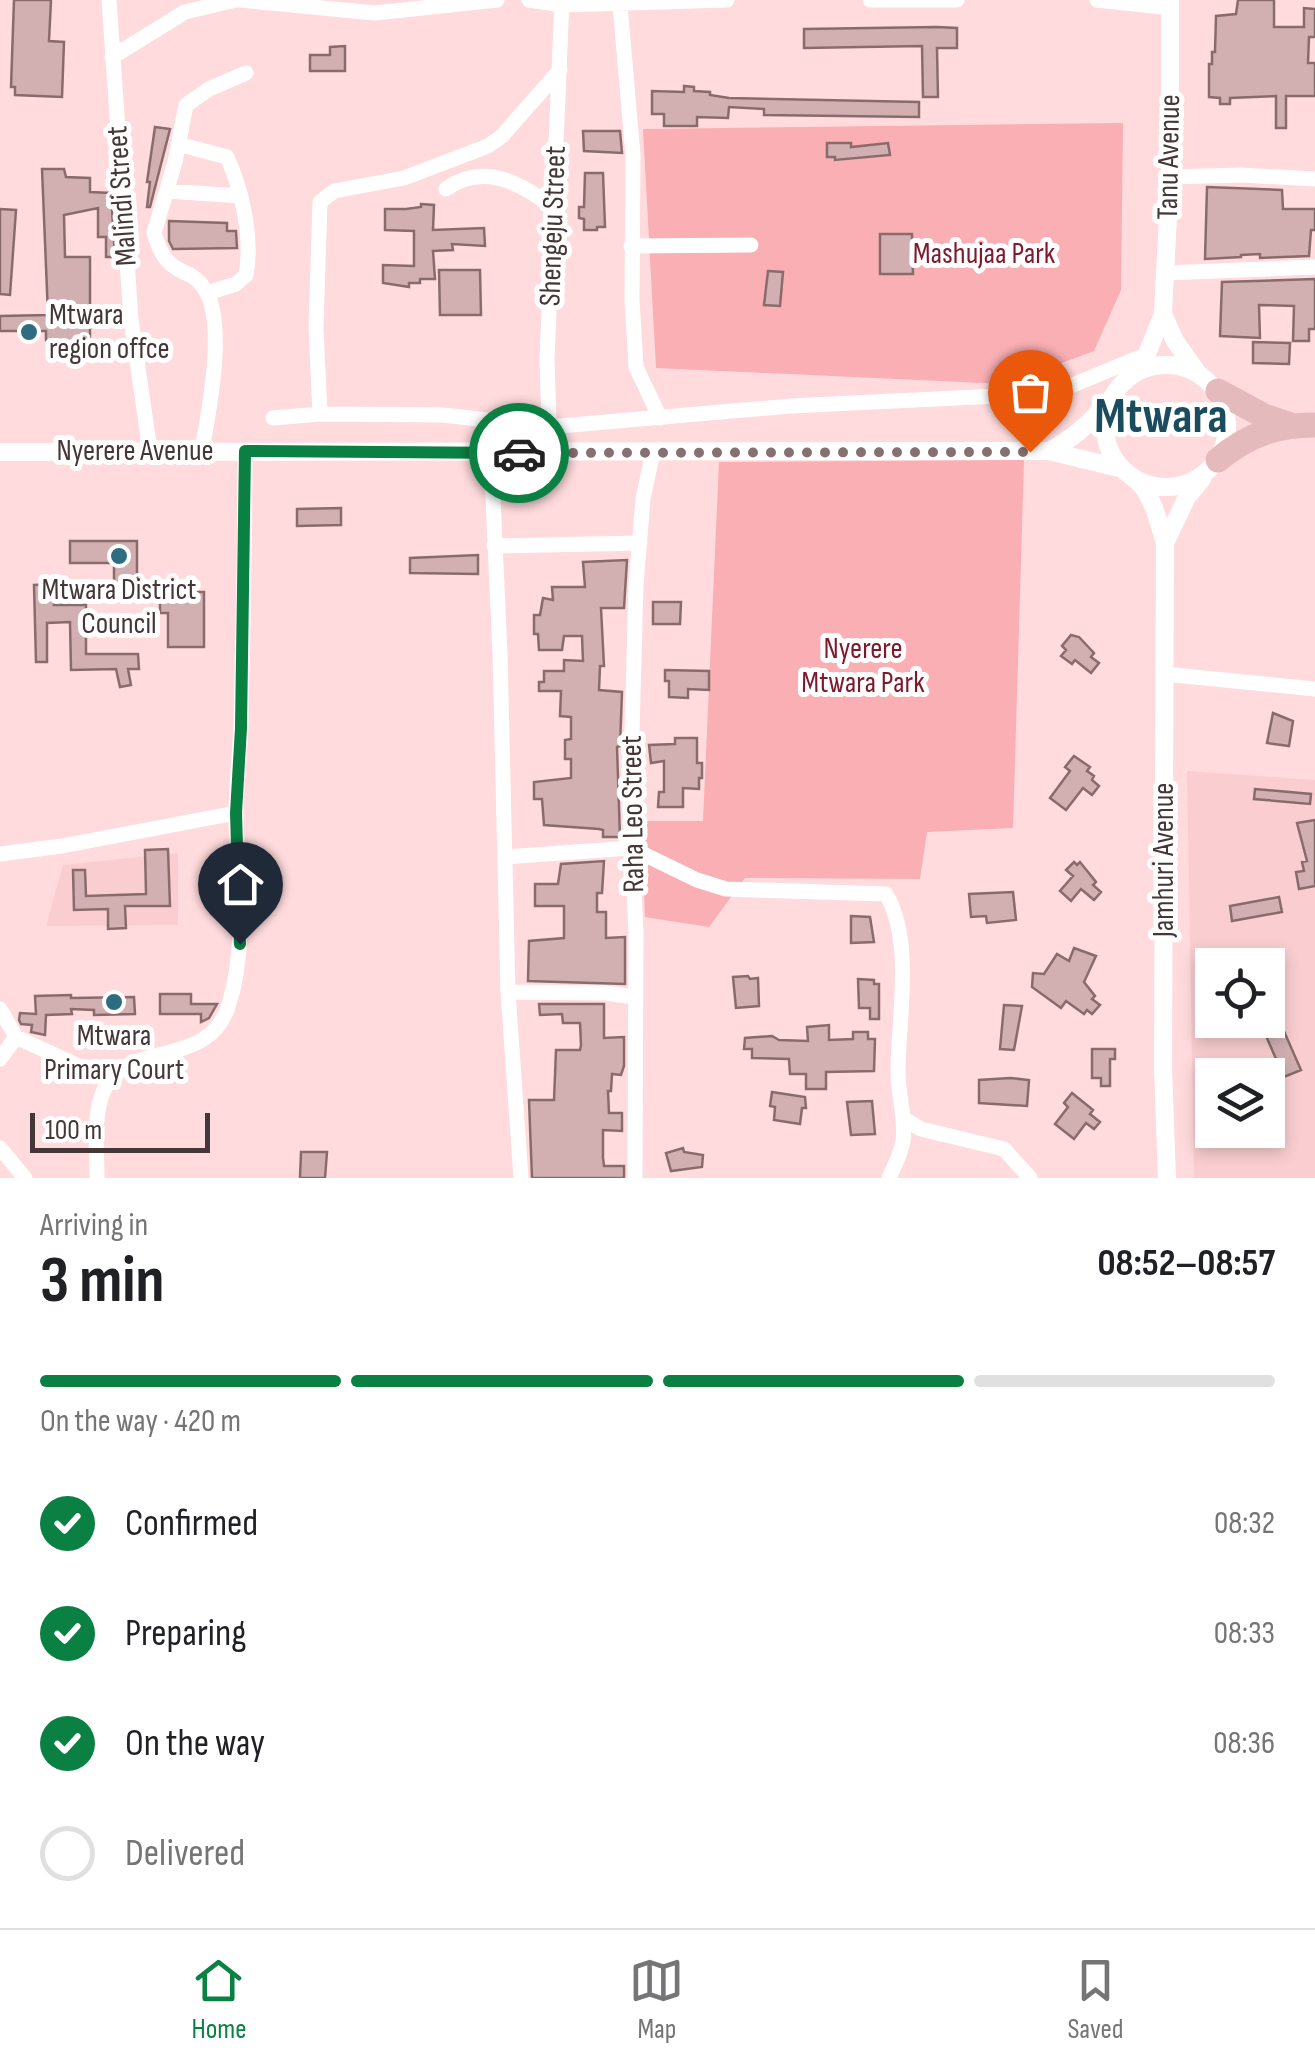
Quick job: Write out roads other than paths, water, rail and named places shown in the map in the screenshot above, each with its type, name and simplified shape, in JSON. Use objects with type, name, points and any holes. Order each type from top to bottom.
[{"type":"highway","points":[[1218,392],[1264,416],[1303,425]]},
{"type":"highway","points":[[1213,466],[1236,444],[1264,432],[1303,425]]},
{"type":"street","name":"Malindi Street","points":[[109,0],[130,319],[150,451]]},
{"type":"street","points":[[112,56],[186,12],[238,0],[284,1],[376,13],[497,0]]},
{"type":"street","points":[[529,0],[620,5],[727,0]]},
{"type":"street","points":[[870,0],[957,0]]},
{"type":"street","points":[[1097,0],[1171,4]]},
{"type":"street","name":"Shengeju Street","points":[[550,452],[562,3]]},
{"type":"street","name":"Tanu Avenue","points":[[1144,361],[1163,314],[1170,177],[1171,4]]},
{"type":"street","points":[[620,5],[633,156],[636,367],[660,418]]},
{"type":"street","points":[[320,414],[316,328],[320,202],[334,191],[404,178],[488,146],[502,136],[560,70]]},
{"type":"street","points":[[202,450],[214,366],[208,293],[199,282],[170,267],[154,232],[186,105],[209,89],[246,73]]},
{"type":"street","points":[[178,144],[227,157],[241,196],[246,275],[236,284],[208,293]]},
{"type":"street","points":[[1170,177],[1315,179]]},
{"type":"street","points":[[446,189],[468,178],[504,178],[554,208]]},
{"type":"street","points":[[167,192],[241,196]]},
{"type":"street","points":[[632,246],[750,245]]},
{"type":"street","points":[[1166,273],[1315,266]]},
{"type":"street","points":[[1163,314],[1197,372],[1218,392],[1227,414],[1227,438],[1213,466],[1187,497],[1165,542]]},
{"type":"street","points":[[273,418],[443,414],[548,427],[791,406],[1037,394],[1144,361],[1179,364],[1197,372]]},
{"type":"street","points":[[1049,451],[1091,423],[1144,361]]},
{"type":"street","points":[[1114,394],[1106,412],[1105,433],[1111,452],[1143,486],[1165,542]]},
{"type":"street","points":[[97,1178],[100,1097],[109,1080],[136,1062],[214,1035],[230,1001],[240,944],[236,813],[245,451]]},
{"type":"street","name":"Nyerere Avenue","points":[[0,452],[1049,451],[1129,474]]},
{"type":"street","name":"Raha Leo Street","points":[[635,1178],[636,933],[631,848],[636,585],[653,452]]},
{"type":"street","points":[[491,454],[508,992],[522,1178]]},
{"type":"street","points":[[1129,474],[1153,486],[1173,487],[1192,482],[1213,466]]},
{"type":"street","name":"Jamhuri Avenue","points":[[1165,542],[1163,1068],[1168,1178]]},
{"type":"street","points":[[494,546],[640,543]]},
{"type":"street","points":[[1164,674],[1315,689]]},
{"type":"street","points":[[0,854],[236,813]]},
{"type":"street","points":[[505,857],[631,848],[714,887],[886,894],[900,946],[898,1075],[904,1119],[900,1152],[889,1178]]},
{"type":"street","points":[[508,992],[635,996]]},
{"type":"street","points":[[0,1009],[16,1037],[109,1080]]},
{"type":"street","points":[[0,1059],[16,1037]]},
{"type":"street","points":[[904,1119],[921,1129],[1004,1149],[1030,1178]]},
{"type":"street","points":[[0,1148],[24,1178]]},
{"type":"place","name":"Mtwara region offce","points":[[29,332]]},
{"type":"place","name":"Mtwara District Council","points":[[119,556]]},
{"type":"place","name":"Mtwara Primary Court","points":[[114,1002]]},
{"type":"district","name":"Mtwara","points":[[1161,417]]},
{"type":"park label","name":"Mashujaa Park","points":[[984,254]]},
{"type":"park label","name":"Nyerere Mtwara Park","points":[[863,666]]}]
